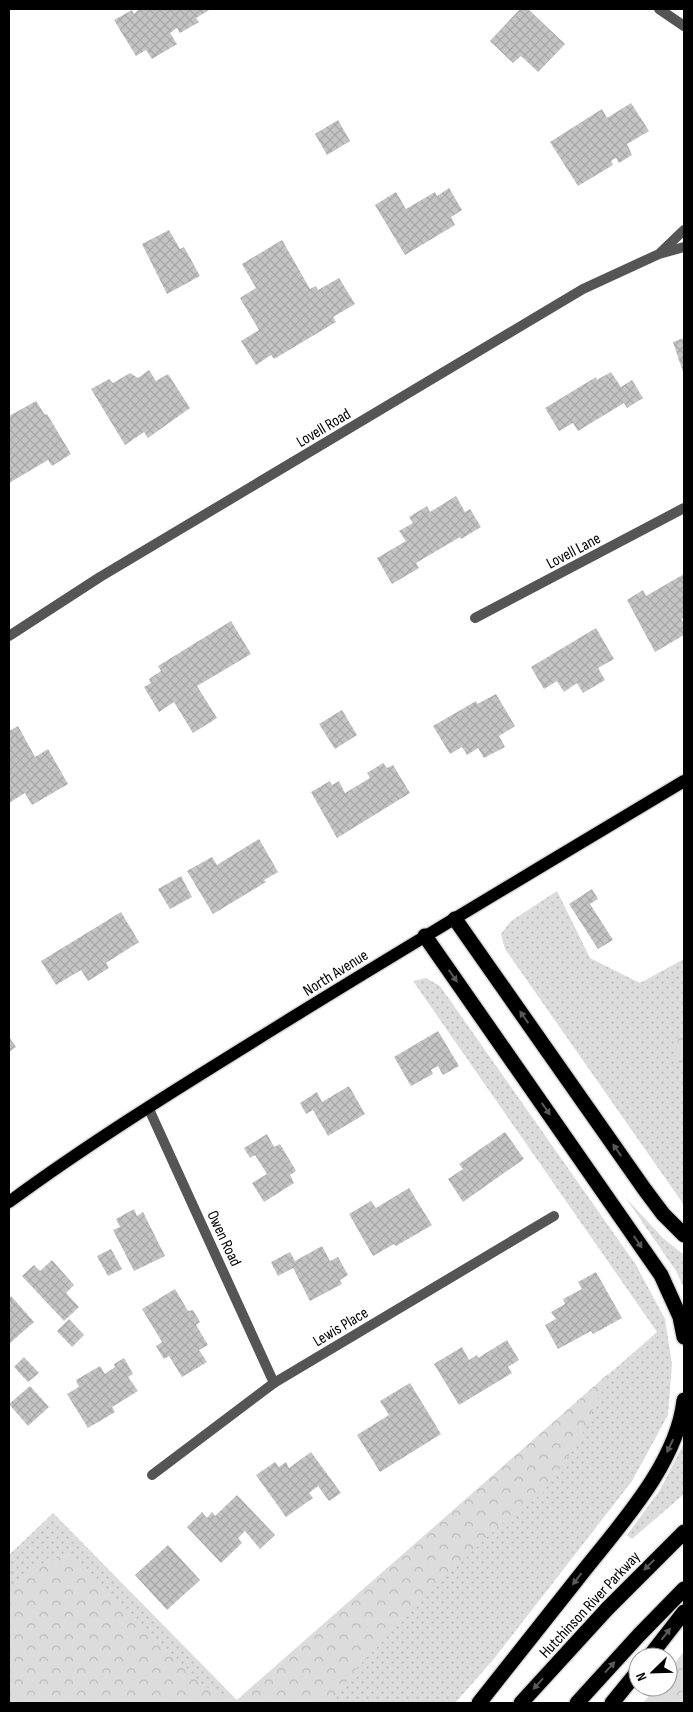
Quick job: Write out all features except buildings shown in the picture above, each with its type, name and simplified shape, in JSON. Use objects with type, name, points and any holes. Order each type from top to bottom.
[{"type":"highway","points":[[455,919],[645,1190],[663,1214],[684,1235]]},
{"type":"highway","points":[[425,936],[661,1275],[680,1317],[684,1337]]},
{"type":"highway","points":[[479,1703],[618,1527],[653,1479],[677,1433],[684,1400]]},
{"type":"highway","name":"Hutchinson River Parkway","points":[[521,1703],[607,1609],[684,1532]]},
{"type":"highway","points":[[578,1703],[639,1635],[684,1589]]},
{"type":"highway","points":[[657,1647],[684,1612]]},
{"type":"highway","points":[[612,1703],[628,1683]]},
{"type":"main road","name":"North Avenue","points":[[9,1202],[76,1153],[148,1107],[425,936],[684,781]]},
{"type":"street","points":[[659,9],[684,26]]},
{"type":"street","name":"Lovell Road","points":[[659,254],[684,230]]},
{"type":"street","name":"Lovell Road","points":[[9,636],[100,577],[583,289],[659,254],[684,247]]},
{"type":"street","name":"Lovell Lane","points":[[475,618],[684,508]]},
{"type":"street","name":"Owen Road","points":[[148,1107],[274,1383]]},
{"type":"street","name":"Lewis Place","points":[[152,1475],[274,1383],[554,1216]]},
{"type":"green space","points":[[557,891],[590,958],[640,983],[684,959],[684,1205],[505,949],[501,934],[511,921]]},
{"type":"green space","points":[[426,978],[440,986],[636,1265],[665,1319],[672,1364],[668,1415],[632,1481],[493,1660],[455,1703],[9,1703],[9,1555],[53,1513],[237,1700],[657,1332],[413,981]]},
{"type":"green space","points":[[684,1032],[684,1073],[676,1057],[678,1034]]},
{"type":"green space","points":[[625,1197],[663,1238],[684,1255],[684,1288],[676,1271]]},
{"type":"green space","points":[[609,1373],[579,1441],[542,1494],[500,1525],[449,1573],[354,1671],[332,1703],[9,1703],[9,1589],[41,1564],[68,1554],[146,1632],[204,1686],[237,1700]]},
{"type":"green space","points":[[684,1443],[684,1494],[632,1539],[627,1535],[660,1490]]},
{"type":"green space","points":[[684,1651],[684,1703],[643,1703],[648,1697],[678,1697],[678,1659]]}]
